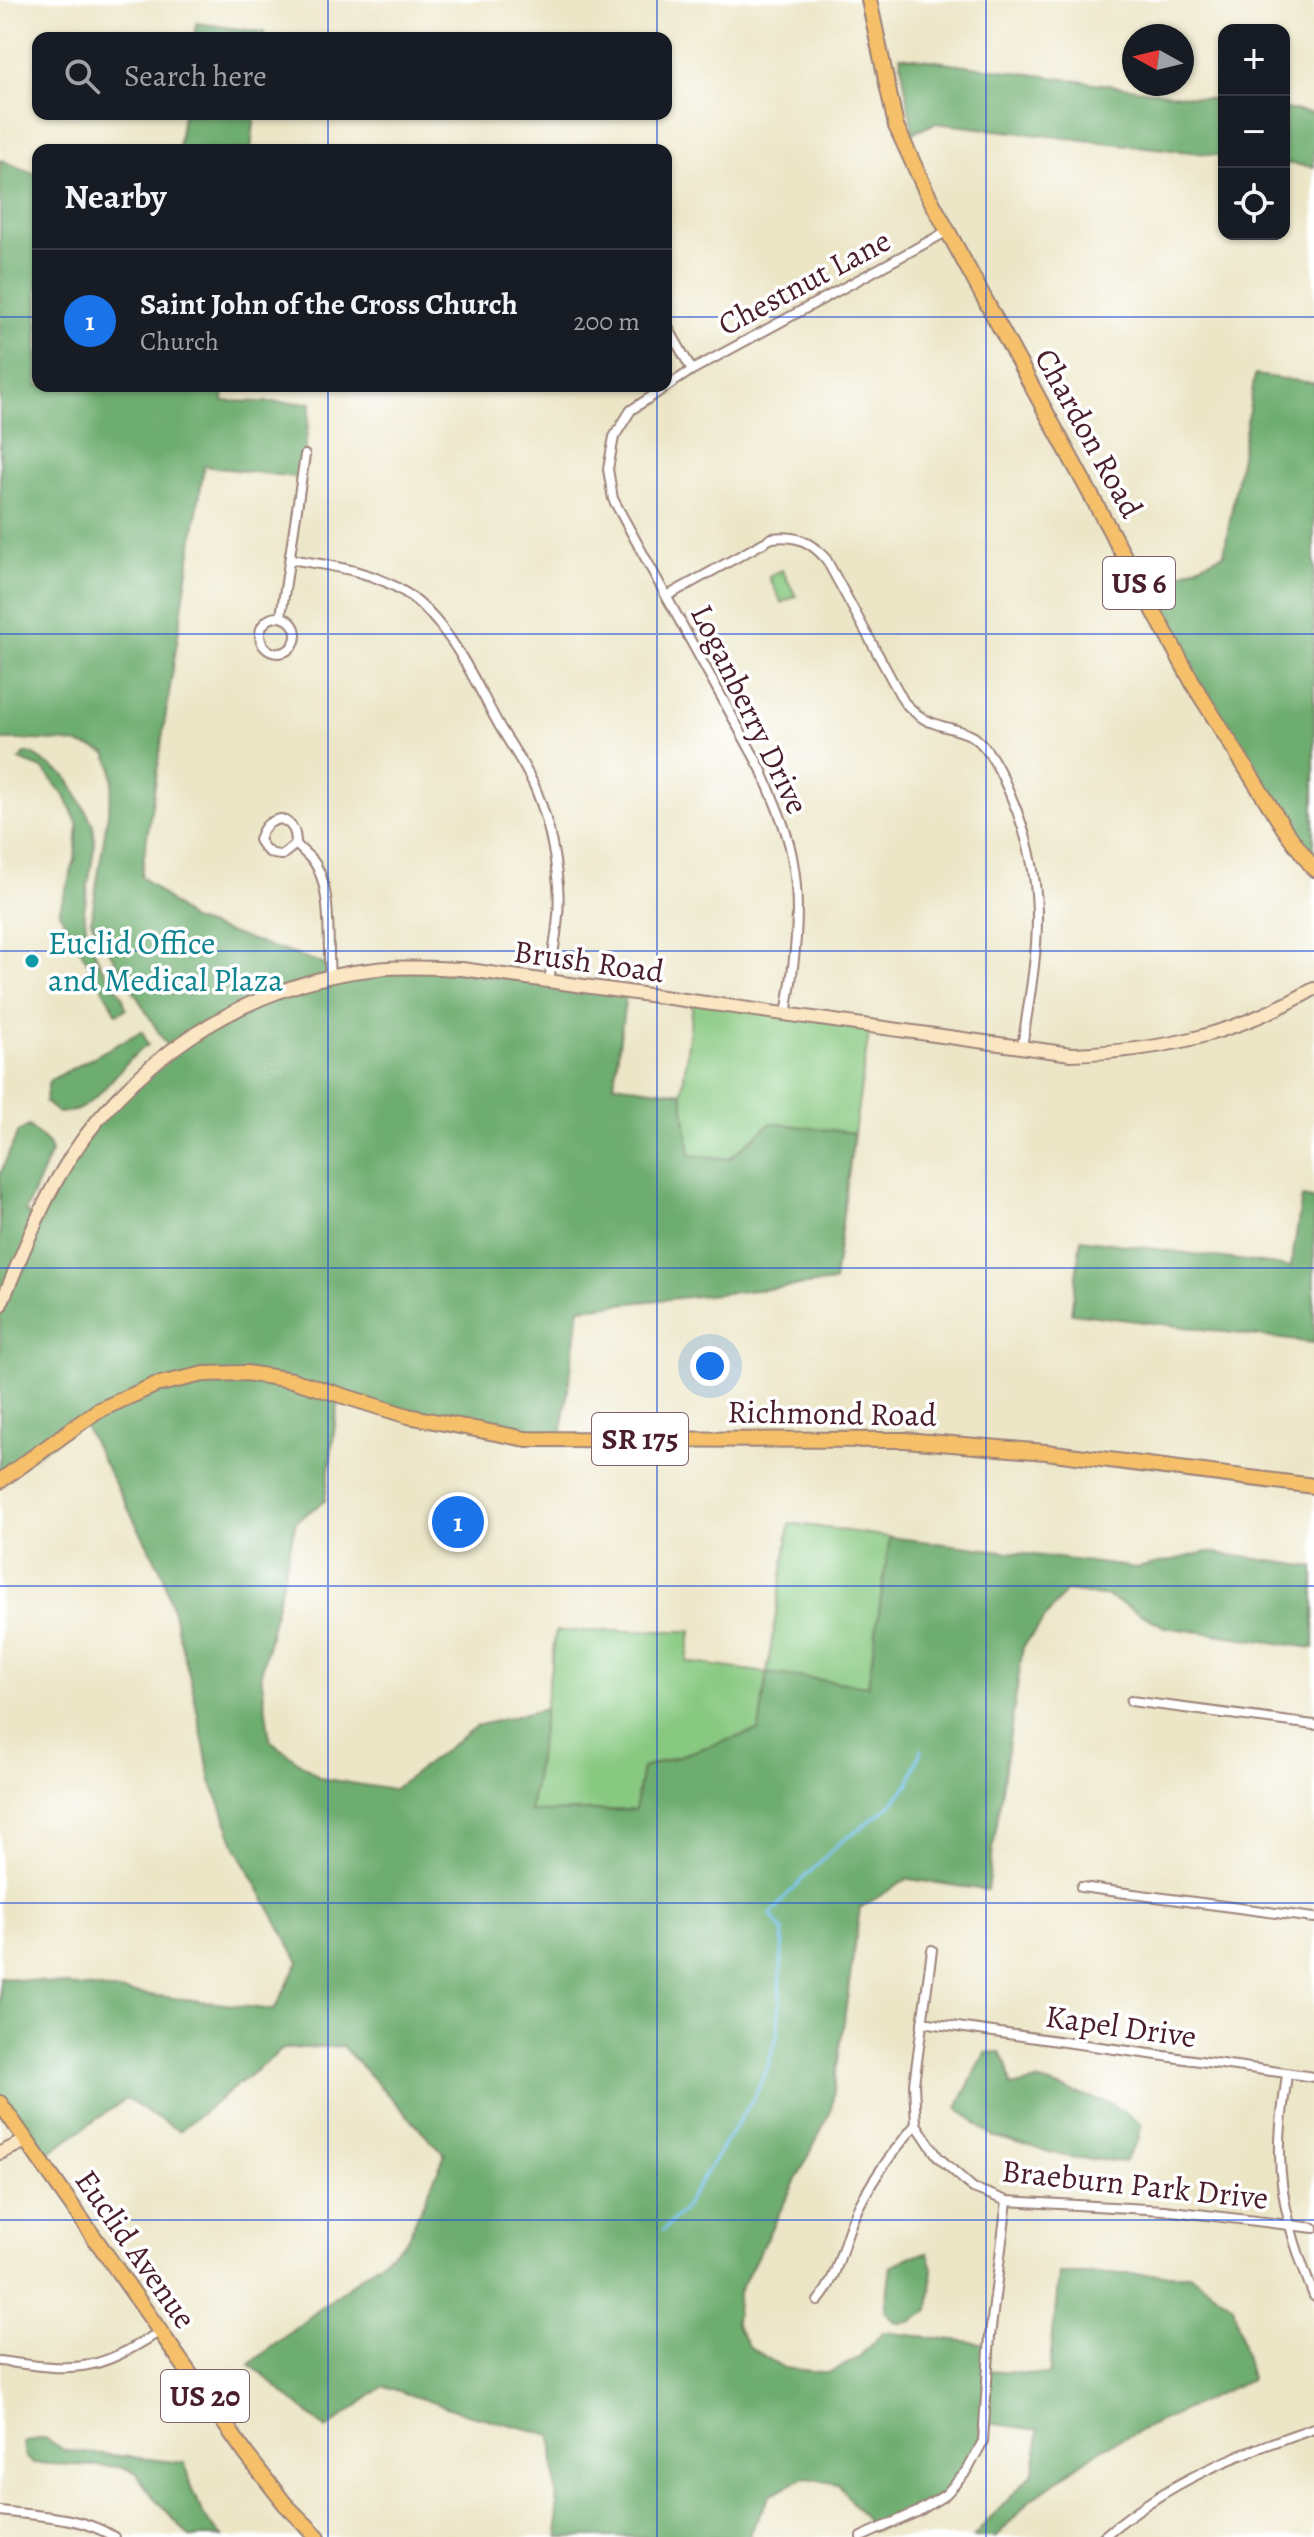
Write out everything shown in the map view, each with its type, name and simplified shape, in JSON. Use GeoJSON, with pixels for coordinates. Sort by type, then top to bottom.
{"type":"FeatureCollection","features":[{"type":"Feature","properties":{"kind":"main road","name":"Chardon Road"},"geometry":{"type":"LineString","coordinates":[[869,0],[896,126],[912,164],[1195,687],[1285,830],[1314,869]]}},
{"type":"Feature","properties":{"kind":"main road","name":"Richmond Road"},"geometry":{"type":"LineString","coordinates":[[0,1481],[97,1411],[155,1385],[204,1374],[246,1373],[292,1380],[408,1416],[526,1439],[905,1440],[1046,1452],[1314,1486]]}},
{"type":"Feature","properties":{"kind":"main road","name":"Euclid Avenue"},"geometry":{"type":"LineString","coordinates":[[0,2103],[159,2332],[285,2504],[318,2537]]}},
{"type":"Feature","properties":{"kind":"street","name":"Chestnut Lane"},"geometry":{"type":"LineString","coordinates":[[672,383],[948,231]]}},
{"type":"Feature","properties":{"kind":"street"},"geometry":{"type":"LineString","coordinates":[[672,335],[692,370]]}},
{"type":"Feature","properties":{"kind":"street","name":"Chestnut Lane"},"geometry":{"type":"LineString","coordinates":[[614,437],[631,410],[658,392]]}},
{"type":"Feature","properties":{"kind":"street","name":"Loganberry Drive"},"geometry":{"type":"LineString","coordinates":[[614,437],[608,469],[613,499],[761,769],[780,813],[790,849],[797,903],[796,953],[786,1015]]}},
{"type":"Feature","properties":{"kind":"street"},"geometry":{"type":"LineString","coordinates":[[281,616],[305,455]]}},
{"type":"Feature","properties":{"kind":"street"},"geometry":{"type":"LineString","coordinates":[[667,596],[772,538],[787,536],[803,540],[826,559],[904,702],[918,716],[931,723],[974,738],[988,753],[1020,818],[1031,855],[1038,898],[1038,943],[1022,1047]]}},
{"type":"Feature","properties":{"kind":"street"},"geometry":{"type":"LineString","coordinates":[[290,559],[354,570],[375,577],[406,593],[432,614],[450,639],[535,789],[549,834],[558,886],[558,919],[549,982]]}},
{"type":"Feature","properties":{"kind":"street"},"geometry":{"type":"LineString","coordinates":[[281,616],[292,624],[295,640],[292,647],[283,652],[270,652],[260,641],[259,629],[268,620],[281,616]]}},
{"type":"Feature","properties":{"kind":"street"},"geometry":{"type":"LineString","coordinates":[[296,844],[282,855],[273,855],[259,840],[262,829],[275,820],[285,821],[294,829],[296,844],[314,862],[325,890],[330,977]]}},
{"type":"Feature","properties":{"kind":"street","name":"Brush Road"},"geometry":{"type":"LineString","coordinates":[[0,1306],[58,1177],[109,1106],[170,1051],[207,1027],[238,1009],[274,994],[330,977],[377,969],[462,969],[1071,1054],[1125,1052],[1190,1040],[1247,1023],[1278,1010],[1314,989]]}},
{"type":"Feature","properties":{"kind":"street"},"geometry":{"type":"LineString","coordinates":[[1131,1701],[1314,1725]]}},
{"type":"Feature","properties":{"kind":"street"},"geometry":{"type":"LineString","coordinates":[[1081,1887],[1314,1918]]}},
{"type":"Feature","properties":{"kind":"street"},"geometry":{"type":"LineString","coordinates":[[818,2301],[829,2288],[853,2218],[885,2162],[916,2124],[914,2084],[932,1950]]}},
{"type":"Feature","properties":{"kind":"street","name":"Kapel Drive"},"geometry":{"type":"LineString","coordinates":[[922,2022],[1314,2077]]}},
{"type":"Feature","properties":{"kind":"street"},"geometry":{"type":"LineString","coordinates":[[1287,2074],[1279,2153],[1282,2189],[1299,2259],[1314,2296]]}},
{"type":"Feature","properties":{"kind":"street","name":"Braeburn Park Drive"},"geometry":{"type":"LineString","coordinates":[[916,2124],[938,2157],[951,2170],[973,2188],[1007,2201],[1164,2210],[1314,2228]]}},
{"type":"Feature","properties":{"kind":"street"},"geometry":{"type":"LineString","coordinates":[[0,2153],[26,2141]]}},
{"type":"Feature","properties":{"kind":"street"},"geometry":{"type":"LineString","coordinates":[[861,2537],[917,2512],[945,2495],[967,2471],[983,2441],[990,2336],[1007,2201]]}},
{"type":"Feature","properties":{"kind":"street"},"geometry":{"type":"LineString","coordinates":[[0,2361],[59,2369],[82,2368],[109,2360],[159,2332]]}},
{"type":"Feature","properties":{"kind":"street"},"geometry":{"type":"LineString","coordinates":[[1103,2537],[1126,2517],[1185,2479],[1244,2451],[1314,2428]]}},
{"type":"Feature","properties":{"kind":"street"},"geometry":{"type":"LineString","coordinates":[[0,2511],[69,2520],[114,2537]]}},
{"type":"Feature","properties":{"kind":"green space"},"geometry":{"type":"Polygon","coordinates":[[[196,23],[264,32],[195,32],[196,23]]]}},
{"type":"Feature","properties":{"kind":"green space"},"geometry":{"type":"Polygon","coordinates":[[[900,56],[1122,87],[1122,96],[1188,96],[1218,100],[1218,155],[935,123],[913,133],[900,56]]]}},
{"type":"Feature","properties":{"kind":"green space"},"geometry":{"type":"Polygon","coordinates":[[[1290,110],[1314,113],[1314,167],[1290,164],[1290,110]]]}},
{"type":"Feature","properties":{"kind":"green space"},"geometry":{"type":"Polygon","coordinates":[[[182,120],[254,120],[252,144],[179,144],[182,120]]]}},
{"type":"Feature","properties":{"kind":"green space"},"geometry":{"type":"Polygon","coordinates":[[[0,160],[32,173],[32,392],[224,392],[223,401],[311,403],[301,478],[204,466],[141,876],[191,920],[329,966],[331,976],[414,967],[626,993],[614,1084],[682,1093],[690,1155],[729,1159],[771,1123],[854,1133],[834,1282],[580,1308],[561,1438],[532,1438],[339,1395],[325,1501],[296,1521],[261,1674],[270,1740],[320,1778],[393,1790],[476,1726],[545,1709],[530,1812],[635,1810],[642,1768],[759,1730],[767,1673],[868,1686],[890,1537],[1137,1568],[1208,1552],[1314,1567],[1314,1648],[1165,1627],[1109,1597],[1066,1591],[1023,1647],[987,1890],[908,1879],[860,1908],[831,2111],[738,2294],[735,2322],[748,2346],[784,2368],[828,2373],[856,2360],[883,2332],[989,2344],[988,2371],[1049,2375],[1059,2274],[1189,2274],[1233,2305],[1251,2379],[1102,2448],[1029,2501],[997,2537],[973,2537],[1034,2472],[1039,2430],[986,2423],[967,2471],[945,2495],[874,2531],[838,2484],[804,2477],[770,2495],[750,2537],[559,2537],[552,2435],[467,2414],[384,2386],[326,2429],[250,2364],[406,2241],[445,2155],[342,2046],[283,2049],[179,2131],[126,2099],[39,2159],[0,2102],[0,1977],[274,2010],[299,1962],[236,1847],[211,1781],[193,1690],[163,1574],[82,1422],[0,1481],[0,1174],[18,1132],[29,1126],[48,1144],[51,1152],[25,1212],[38,1220],[101,1114],[170,1051],[91,921],[113,781],[112,767],[106,753],[67,742],[0,740],[0,160]]]}},
{"type":"Feature","properties":{"kind":"green space"},"geometry":{"type":"Polygon","coordinates":[[[1255,375],[1314,383],[1314,843],[1311,865],[1143,591],[1224,554],[1255,375]]]}},
{"type":"Feature","properties":{"kind":"green space"},"geometry":{"type":"Polygon","coordinates":[[[782,570],[796,596],[782,603],[769,577],[782,570]]]}},
{"type":"Feature","properties":{"kind":"green space"},"geometry":{"type":"Polygon","coordinates":[[[25,754],[32,754],[67,777],[93,824],[95,843],[84,910],[87,934],[101,966],[122,995],[126,1009],[117,1014],[59,912],[75,860],[78,825],[66,798],[43,769],[19,760],[25,754]]]}},
{"type":"Feature","properties":{"kind":"green space"},"geometry":{"type":"Polygon","coordinates":[[[693,1002],[870,1026],[854,1133],[772,1123],[729,1159],[690,1155],[682,1093],[693,1002]]]}},
{"type":"Feature","properties":{"kind":"green space"},"geometry":{"type":"Polygon","coordinates":[[[142,1031],[148,1045],[129,1060],[87,1104],[75,1111],[58,1113],[45,1102],[49,1081],[142,1031]]]}},
{"type":"Feature","properties":{"kind":"green space"},"geometry":{"type":"Polygon","coordinates":[[[1302,1197],[1314,1199],[1314,1343],[1071,1313],[1081,1239],[1291,1267],[1302,1197]]]}},
{"type":"Feature","properties":{"kind":"green space"},"geometry":{"type":"Polygon","coordinates":[[[790,1523],[890,1537],[868,1686],[768,1673],[759,1730],[642,1768],[636,1810],[530,1812],[556,1631],[691,1631],[687,1662],[767,1673],[790,1523]]]}},
{"type":"Feature","properties":{"kind":"green space"},"geometry":{"type":"Polygon","coordinates":[[[1000,2052],[1007,2065],[1011,2087],[1037,2081],[1109,2103],[1141,2123],[1138,2141],[1124,2162],[1068,2157],[992,2136],[957,2107],[985,2053],[1000,2052]]]}},
{"type":"Feature","properties":{"kind":"green space"},"geometry":{"type":"Polygon","coordinates":[[[928,2253],[933,2268],[929,2311],[910,2322],[896,2323],[885,2311],[891,2266],[912,2256],[928,2253]]]}},
{"type":"Feature","properties":{"kind":"green space"},"geometry":{"type":"Polygon","coordinates":[[[44,2438],[64,2450],[185,2463],[198,2504],[209,2523],[223,2537],[190,2537],[147,2490],[137,2473],[119,2467],[32,2463],[25,2457],[23,2442],[44,2438]]]}},
{"type":"Feature","properties":{"kind":"waterway"},"geometry":{"type":"LineString","coordinates":[[663,2231],[682,2211],[756,2094],[768,2067],[778,2032],[783,1931],[771,1915],[838,1844],[891,1805],[909,1783],[921,1750]]}},
{"type":"Feature","properties":{"kind":"place","name":"Euclid Office and Medical Plaza"},"geometry":{"type":"Point","coordinates":[32,961]}},
{"type":"Feature","properties":{"kind":"place","name":"Saint John of the Cross Church"},"geometry":{"type":"Point","coordinates":[458,1522]}}]}
